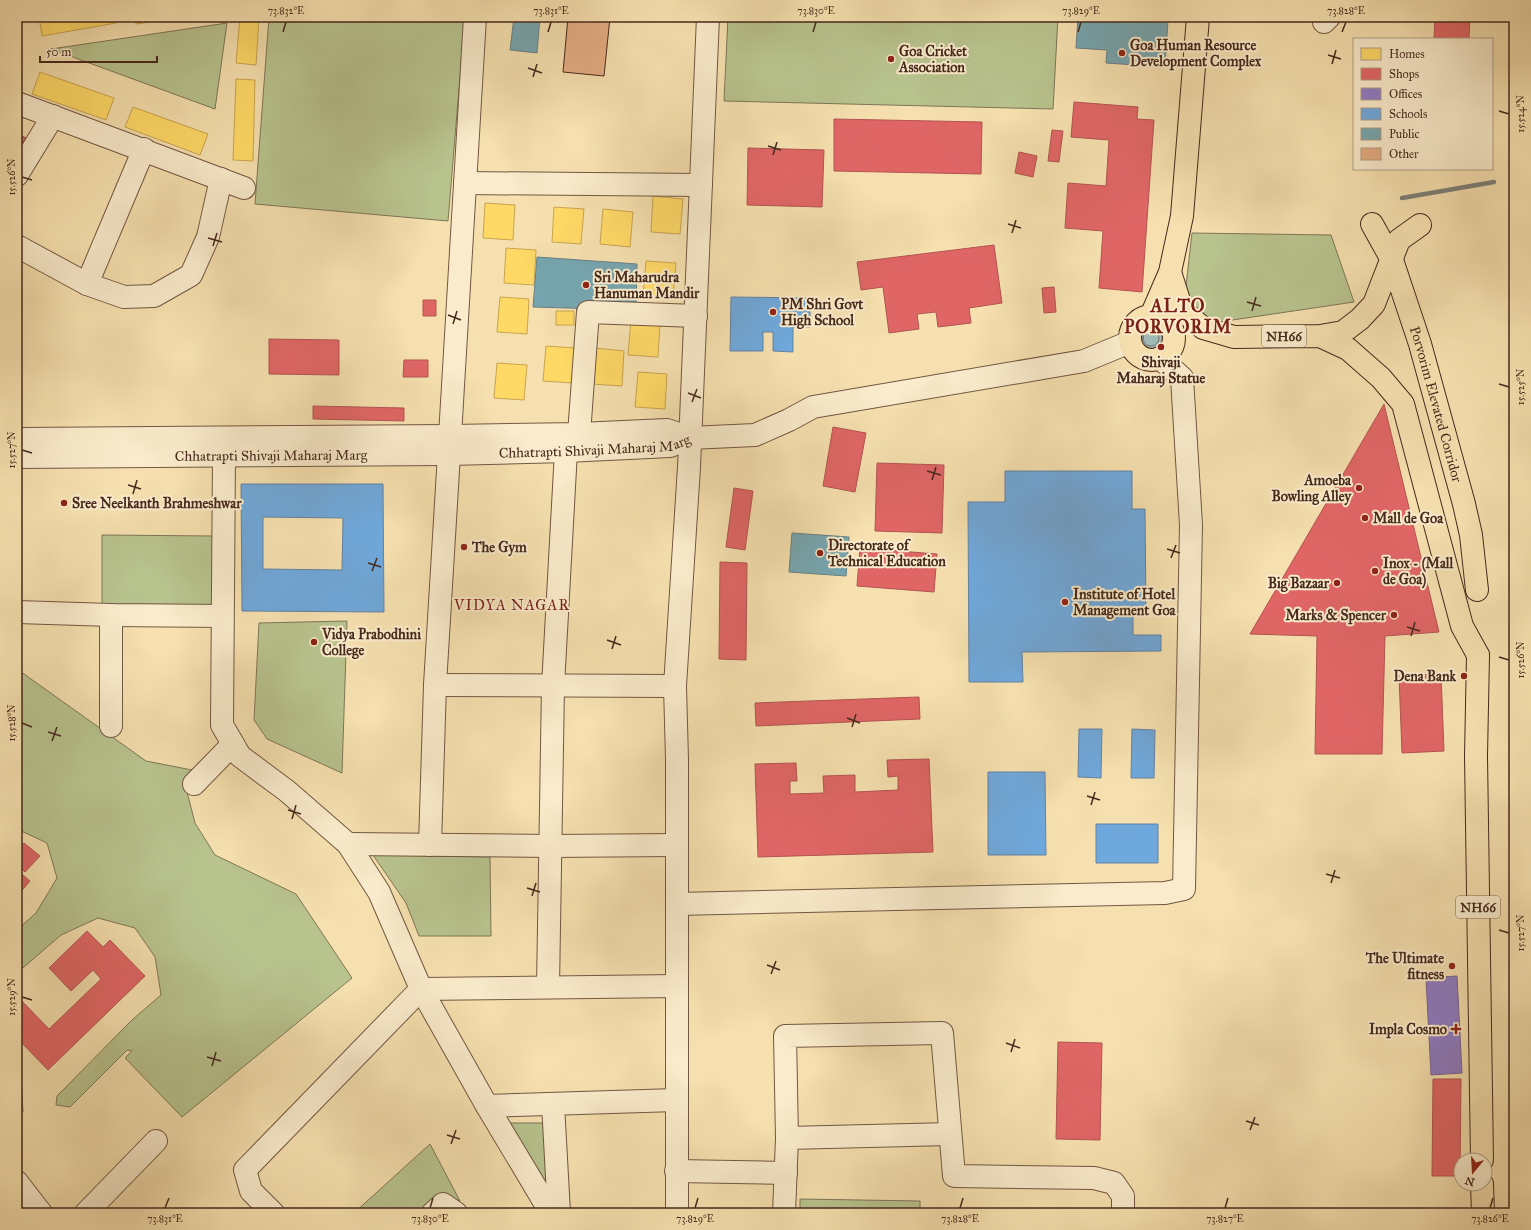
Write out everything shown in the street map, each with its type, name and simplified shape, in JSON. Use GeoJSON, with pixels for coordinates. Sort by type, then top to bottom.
{"type":"FeatureCollection","features":[{"type":"Feature","properties":{"kind":"main road","name":"NH66"},"geometry":{"type":"LineString","coordinates":[[1198,17],[1182,216],[1170,272],[1182,310],[1203,328],[1234,337],[1320,336],[1348,349],[1381,378],[1403,404],[1462,626],[1478,655],[1476,756],[1482,1152]]}},
{"type":"Feature","properties":{"kind":"main road","name":"Porvorim Elevated Corridor"},"geometry":{"type":"LineString","coordinates":[[1372,224],[1392,260],[1420,344],[1464,504],[1471,535],[1477,590]]}},
{"type":"Feature","properties":{"kind":"main road"},"geometry":{"type":"LineString","coordinates":[[1320,336],[1343,332],[1360,319],[1374,304],[1399,240],[1420,225]]}},
{"type":"Feature","properties":{"kind":"main road"},"geometry":{"type":"LineString","coordinates":[[1151,316],[1170,272]]}},
{"type":"Feature","properties":{"kind":"main road"},"geometry":{"type":"LineString","coordinates":[[1151,316],[1158,316],[1170,325],[1174,338],[1170,350],[1160,358],[1148,359],[1142,357],[1133,348],[1130,342],[1130,334],[1137,322],[1151,316]]}},
{"type":"Feature","properties":{"kind":"main road"},"geometry":{"type":"LineString","coordinates":[[1174,338],[1234,337]]}},
{"type":"Feature","properties":{"kind":"main road"},"geometry":{"type":"LineString","coordinates":[[1482,1192],[1483,1213]]}},
{"type":"Feature","properties":{"kind":"street"},"geometry":{"type":"LineString","coordinates":[[430,845],[435,685],[475,17]]}},
{"type":"Feature","properties":{"kind":"street"},"geometry":{"type":"LineString","coordinates":[[677,1213],[677,845],[675,686],[689,467],[708,17]]}},
{"type":"Feature","properties":{"kind":"street"},"geometry":{"type":"LineString","coordinates":[[17,103],[144,149],[244,188]]}},
{"type":"Feature","properties":{"kind":"street"},"geometry":{"type":"LineString","coordinates":[[17,174],[53,116]]}},
{"type":"Feature","properties":{"kind":"street"},"geometry":{"type":"LineString","coordinates":[[87,284],[144,149]]}},
{"type":"Feature","properties":{"kind":"street"},"geometry":{"type":"LineString","coordinates":[[17,246],[87,284],[124,297],[154,296],[191,276],[208,237],[221,179]]}},
{"type":"Feature","properties":{"kind":"street"},"geometry":{"type":"LineString","coordinates":[[465,183],[702,185]]}},
{"type":"Feature","properties":{"kind":"street"},"geometry":{"type":"LineString","coordinates":[[579,434],[588,312],[696,316]]}},
{"type":"Feature","properties":{"kind":"street"},"geometry":{"type":"LineString","coordinates":[[690,438],[755,435],[789,420],[813,406],[1084,361],[1130,342]]}},
{"type":"Feature","properties":{"kind":"street"},"geometry":{"type":"LineString","coordinates":[[676,904],[1164,893],[1184,889],[1191,525],[1182,378],[1160,358]]}},
{"type":"Feature","properties":{"kind":"street","name":"Chhatrapti Shivaji Maharaj Marg"},"geometry":{"type":"LineString","coordinates":[[449,445],[579,434],[667,430],[690,438]]}},
{"type":"Feature","properties":{"kind":"street","name":"Chhatrapti Shivaji Maharaj Marg"},"geometry":{"type":"LineString","coordinates":[[17,458],[225,447],[449,445],[566,451],[670,446],[690,438]]}},
{"type":"Feature","properties":{"kind":"street","name":"Chhatrapti Shivaji Maharaj Marg"},"geometry":{"type":"LineString","coordinates":[[17,439],[225,447]]}},
{"type":"Feature","properties":{"kind":"street"},"geometry":{"type":"LineString","coordinates":[[225,447],[222,725],[240,756],[288,791],[348,844],[379,892],[421,989],[551,1213]]}},
{"type":"Feature","properties":{"kind":"street"},"geometry":{"type":"LineString","coordinates":[[548,987],[553,686],[566,451]]}},
{"type":"Feature","properties":{"kind":"street"},"geometry":{"type":"LineString","coordinates":[[17,612],[222,616]]}},
{"type":"Feature","properties":{"kind":"street"},"geometry":{"type":"LineString","coordinates":[[111,615],[111,726]]}},
{"type":"Feature","properties":{"kind":"street"},"geometry":{"type":"LineString","coordinates":[[435,685],[675,686]]}},
{"type":"Feature","properties":{"kind":"street"},"geometry":{"type":"LineString","coordinates":[[194,784],[233,744]]}},
{"type":"Feature","properties":{"kind":"street"},"geometry":{"type":"LineString","coordinates":[[348,844],[550,846],[677,845]]}},
{"type":"Feature","properties":{"kind":"street"},"geometry":{"type":"LineString","coordinates":[[273,1213],[251,1191],[245,1170],[421,989],[677,986]]}},
{"type":"Feature","properties":{"kind":"street"},"geometry":{"type":"LineString","coordinates":[[784,1213],[787,1138],[785,1036],[942,1033],[954,1176],[1094,1178],[1114,1182],[1123,1196],[1123,1213]]}},
{"type":"Feature","properties":{"kind":"street"},"geometry":{"type":"LineString","coordinates":[[488,1106],[676,1100]]}},
{"type":"Feature","properties":{"kind":"street"},"geometry":{"type":"LineString","coordinates":[[552,1104],[559,1213]]}},
{"type":"Feature","properties":{"kind":"street"},"geometry":{"type":"LineString","coordinates":[[787,1138],[950,1134]]}},
{"type":"Feature","properties":{"kind":"street"},"geometry":{"type":"LineString","coordinates":[[86,1213],[156,1141]]}},
{"type":"Feature","properties":{"kind":"street"},"geometry":{"type":"LineString","coordinates":[[676,1171],[786,1173]]}},
{"type":"Feature","properties":{"kind":"street"},"geometry":{"type":"LineString","coordinates":[[17,1182],[41,1213]]}},
{"type":"Feature","properties":{"kind":"street"},"geometry":{"type":"LineString","coordinates":[[434,1213],[443,1204],[456,1213]]}},
{"type":"Feature","properties":{"kind":"green space"},"geometry":{"type":"Polygon","coordinates":[[[269,17],[465,17],[448,221],[255,204],[269,17]]]}},
{"type":"Feature","properties":{"kind":"green space","name":"Goa Cricket Association"},"geometry":{"type":"Polygon","coordinates":[[[728,17],[1058,17],[1053,109],[724,101],[728,17]]]}},
{"type":"Feature","properties":{"kind":"green space"},"geometry":{"type":"Polygon","coordinates":[[[227,23],[215,109],[51,49],[227,23]]]}},
{"type":"Feature","properties":{"kind":"green space"},"geometry":{"type":"Polygon","coordinates":[[[1192,233],[1331,235],[1354,302],[1219,322],[1196,312],[1185,295],[1192,233]]]}},
{"type":"Feature","properties":{"kind":"green space"},"geometry":{"type":"Polygon","coordinates":[[[102,535],[215,536],[215,605],[102,605],[102,535]]]}},
{"type":"Feature","properties":{"kind":"green space"},"geometry":{"type":"Polygon","coordinates":[[[347,621],[342,773],[267,739],[254,720],[259,623],[347,621]]]}},
{"type":"Feature","properties":{"kind":"green space"},"geometry":{"type":"Polygon","coordinates":[[[17,669],[146,761],[192,770],[186,788],[195,823],[215,855],[296,894],[352,978],[182,1117],[125,1058],[132,1051],[127,1050],[70,1107],[56,1105],[57,1096],[132,1020],[161,995],[155,957],[135,928],[98,918],[61,935],[17,973],[17,930],[36,913],[57,878],[47,843],[17,829],[17,669]]]}},
{"type":"Feature","properties":{"kind":"green space"},"geometry":{"type":"Polygon","coordinates":[[[373,855],[490,857],[491,936],[419,936],[406,903],[373,855]]]}},
{"type":"Feature","properties":{"kind":"green space"},"geometry":{"type":"Polygon","coordinates":[[[17,1071],[21,1074],[23,1112],[17,1116],[17,1071]]]}},
{"type":"Feature","properties":{"kind":"green space"},"geometry":{"type":"Polygon","coordinates":[[[510,1123],[547,1123],[550,1198],[510,1123]]]}},
{"type":"Feature","properties":{"kind":"green space"},"geometry":{"type":"Polygon","coordinates":[[[430,1144],[460,1201],[440,1193],[423,1213],[354,1213],[430,1144]]]}},
{"type":"Feature","properties":{"kind":"green space"},"geometry":{"type":"Polygon","coordinates":[[[800,1199],[920,1201],[920,1213],[800,1213],[800,1199]]]}},
{"type":"Feature","properties":{"kind":"water"},"geometry":{"type":"Polygon","coordinates":[[[1151,326],[1156,327],[1162,333],[1162,343],[1156,349],[1151,350],[1146,349],[1140,343],[1139,338],[1140,333],[1146,327],[1151,326]]]}},
{"type":"Feature","properties":{"kind":"building: Homes"},"geometry":{"type":"Polygon","coordinates":[[[39,17],[115,17],[116,23],[42,36],[39,17]]]}},
{"type":"Feature","properties":{"kind":"building: Homes"},"geometry":{"type":"Polygon","coordinates":[[[135,17],[183,17],[136,24],[135,17]]]}},
{"type":"Feature","properties":{"kind":"building: Homes"},"geometry":{"type":"Polygon","coordinates":[[[240,17],[259,17],[256,65],[236,63],[240,17]]]}},
{"type":"Feature","properties":{"kind":"building: Homes"},"geometry":{"type":"Polygon","coordinates":[[[40,72],[114,98],[106,120],[32,94],[40,72]]]}},
{"type":"Feature","properties":{"kind":"building: Homes"},"geometry":{"type":"Polygon","coordinates":[[[236,79],[255,80],[253,161],[233,160],[236,79]]]}},
{"type":"Feature","properties":{"kind":"building: Homes"},"geometry":{"type":"Polygon","coordinates":[[[133,107],[208,134],[200,155],[125,127],[133,107]]]}},
{"type":"Feature","properties":{"kind":"building: Homes"},"geometry":{"type":"Polygon","coordinates":[[[653,196],[683,199],[680,234],[651,232],[653,196]]]}},
{"type":"Feature","properties":{"kind":"building: Homes"},"geometry":{"type":"Polygon","coordinates":[[[485,203],[515,205],[513,240],[483,238],[485,203]]]}},
{"type":"Feature","properties":{"kind":"building: Homes"},"geometry":{"type":"Polygon","coordinates":[[[554,207],[584,209],[581,244],[552,242],[554,207]]]}},
{"type":"Feature","properties":{"kind":"building: Homes"},"geometry":{"type":"Polygon","coordinates":[[[603,209],[633,212],[630,247],[600,244],[603,209]]]}},
{"type":"Feature","properties":{"kind":"building: Homes"},"geometry":{"type":"Polygon","coordinates":[[[506,248],[536,250],[534,285],[504,283],[506,248]]]}},
{"type":"Feature","properties":{"kind":"building: Homes"},"geometry":{"type":"Polygon","coordinates":[[[646,261],[676,263],[673,298],[643,296],[646,261]]]}},
{"type":"Feature","properties":{"kind":"building: Homes"},"geometry":{"type":"Polygon","coordinates":[[[500,297],[529,299],[527,334],[497,332],[500,297]]]}},
{"type":"Feature","properties":{"kind":"building: Homes"},"geometry":{"type":"Polygon","coordinates":[[[556,311],[574,311],[574,325],[556,325],[556,311]]]}},
{"type":"Feature","properties":{"kind":"building: Homes"},"geometry":{"type":"Polygon","coordinates":[[[631,320],[660,322],[658,357],[628,355],[631,320]]]}},
{"type":"Feature","properties":{"kind":"building: Homes"},"geometry":{"type":"Polygon","coordinates":[[[546,346],[575,348],[573,383],[543,381],[546,346]]]}},
{"type":"Feature","properties":{"kind":"building: Homes"},"geometry":{"type":"Polygon","coordinates":[[[594,348],[624,351],[622,386],[592,384],[594,348]]]}},
{"type":"Feature","properties":{"kind":"building: Homes"},"geometry":{"type":"Polygon","coordinates":[[[497,363],[527,365],[524,400],[494,398],[497,363]]]}},
{"type":"Feature","properties":{"kind":"building: Homes"},"geometry":{"type":"Polygon","coordinates":[[[638,372],[667,374],[665,409],[635,407],[638,372]]]}},
{"type":"Feature","properties":{"kind":"building: Shops"},"geometry":{"type":"Polygon","coordinates":[[[1435,17],[1470,17],[1469,38],[1434,38],[1435,17]]]}},
{"type":"Feature","properties":{"kind":"building: Shops"},"geometry":{"type":"Polygon","coordinates":[[[1074,102],[1138,107],[1137,119],[1154,120],[1142,292],[1099,288],[1103,231],[1065,228],[1068,183],[1106,186],[1109,140],[1071,137],[1074,102]]]}},
{"type":"Feature","properties":{"kind":"building: Shops"},"geometry":{"type":"Polygon","coordinates":[[[834,119],[982,122],[981,174],[834,171],[834,119]]]}},
{"type":"Feature","properties":{"kind":"building: Shops"},"geometry":{"type":"Polygon","coordinates":[[[1052,130],[1063,131],[1059,162],[1048,161],[1052,130]]]}},
{"type":"Feature","properties":{"kind":"building: Shops"},"geometry":{"type":"Polygon","coordinates":[[[17,133],[26,138],[17,153],[17,133]]]}},
{"type":"Feature","properties":{"kind":"building: Shops"},"geometry":{"type":"Polygon","coordinates":[[[748,148],[824,150],[822,207],[747,205],[748,148]]]}},
{"type":"Feature","properties":{"kind":"building: Shops"},"geometry":{"type":"Polygon","coordinates":[[[1019,152],[1037,156],[1033,177],[1015,173],[1019,152]]]}},
{"type":"Feature","properties":{"kind":"building: Shops"},"geometry":{"type":"Polygon","coordinates":[[[994,245],[1002,303],[969,308],[971,323],[938,327],[936,312],[917,314],[919,329],[889,333],[883,287],[861,290],[857,262],[994,245]]]}},
{"type":"Feature","properties":{"kind":"building: Shops"},"geometry":{"type":"Polygon","coordinates":[[[1054,287],[1056,312],[1044,313],[1042,288],[1054,287]]]}},
{"type":"Feature","properties":{"kind":"building: Shops"},"geometry":{"type":"Polygon","coordinates":[[[423,300],[436,300],[436,316],[423,316],[423,300]]]}},
{"type":"Feature","properties":{"kind":"building: Shops"},"geometry":{"type":"Polygon","coordinates":[[[269,339],[339,340],[339,375],[269,374],[269,339]]]}},
{"type":"Feature","properties":{"kind":"building: Shops"},"geometry":{"type":"Polygon","coordinates":[[[404,360],[428,360],[428,377],[403,377],[404,360]]]}},
{"type":"Feature","properties":{"kind":"building: Shops","name":"Mall de Goa"},"geometry":{"type":"Polygon","coordinates":[[[1384,404],[1439,632],[1385,636],[1382,754],[1315,754],[1317,636],[1250,634],[1384,404]]]}},
{"type":"Feature","properties":{"kind":"building: Shops"},"geometry":{"type":"Polygon","coordinates":[[[313,406],[404,408],[404,421],[313,419],[313,406]]]}},
{"type":"Feature","properties":{"kind":"building: Shops"},"geometry":{"type":"Polygon","coordinates":[[[833,427],[866,433],[855,492],[823,486],[833,427]]]}},
{"type":"Feature","properties":{"kind":"building: Shops"},"geometry":{"type":"Polygon","coordinates":[[[877,463],[944,465],[942,533],[875,531],[877,463]]]}},
{"type":"Feature","properties":{"kind":"building: Shops"},"geometry":{"type":"Polygon","coordinates":[[[734,488],[753,491],[745,550],[726,547],[734,488]]]}},
{"type":"Feature","properties":{"kind":"building: Shops"},"geometry":{"type":"Polygon","coordinates":[[[860,548],[937,554],[934,592],[857,586],[860,548]]]}},
{"type":"Feature","properties":{"kind":"building: Shops"},"geometry":{"type":"Polygon","coordinates":[[[720,562],[747,563],[746,660],[719,659],[720,562]]]}},
{"type":"Feature","properties":{"kind":"building: Shops"},"geometry":{"type":"Polygon","coordinates":[[[1441,674],[1444,751],[1402,753],[1399,676],[1441,674]]]}},
{"type":"Feature","properties":{"kind":"building: Shops"},"geometry":{"type":"Polygon","coordinates":[[[919,697],[920,719],[756,726],[755,703],[919,697]]]}},
{"type":"Feature","properties":{"kind":"building: Shops"},"geometry":{"type":"Polygon","coordinates":[[[929,759],[933,852],[758,857],[755,764],[796,763],[797,781],[790,781],[790,794],[824,793],[823,776],[855,775],[855,792],[898,790],[898,776],[888,777],[887,760],[929,759]]]}},
{"type":"Feature","properties":{"kind":"building: Shops"},"geometry":{"type":"Polygon","coordinates":[[[24,843],[40,856],[25,872],[17,865],[17,851],[24,843]]]}},
{"type":"Feature","properties":{"kind":"building: Shops"},"geometry":{"type":"Polygon","coordinates":[[[17,870],[30,881],[17,896],[17,870]]]}},
{"type":"Feature","properties":{"kind":"building: Shops"},"geometry":{"type":"Polygon","coordinates":[[[87,931],[103,947],[110,940],[145,976],[48,1070],[17,1038],[17,996],[49,1029],[101,979],[93,970],[71,991],[49,968],[87,931]]]}},
{"type":"Feature","properties":{"kind":"building: Shops"},"geometry":{"type":"Polygon","coordinates":[[[1058,1042],[1102,1043],[1100,1140],[1056,1139],[1058,1042]]]}},
{"type":"Feature","properties":{"kind":"building: Shops"},"geometry":{"type":"Polygon","coordinates":[[[1433,1079],[1461,1079],[1460,1152],[1453,1152],[1453,1176],[1432,1176],[1433,1079]]]}},
{"type":"Feature","properties":{"kind":"building: Offices"},"geometry":{"type":"Polygon","coordinates":[[[1457,976],[1462,1073],[1431,1075],[1426,978],[1457,976]]]}},
{"type":"Feature","properties":{"kind":"building: Schools"},"geometry":{"type":"Polygon","coordinates":[[[731,297],[810,298],[810,327],[793,327],[793,352],[773,351],[773,332],[763,332],[763,351],[730,351],[731,297]]]}},
{"type":"Feature","properties":{"kind":"building: Schools"},"geometry":{"type":"Polygon","coordinates":[[[1005,471],[1132,471],[1132,509],[1145,509],[1146,612],[1133,612],[1133,635],[1161,635],[1161,651],[1022,652],[1023,682],[969,682],[968,502],[1005,502],[1005,471]]]}},
{"type":"Feature","properties":{"kind":"building: Schools"},"geometry":{"type":"Polygon","coordinates":[[[241,484],[383,484],[384,612],[242,611],[241,484]],[[263,517],[263,569],[342,570],[343,518],[263,517]]]}},
{"type":"Feature","properties":{"kind":"building: Schools"},"geometry":{"type":"Polygon","coordinates":[[[1079,729],[1102,729],[1101,778],[1078,777],[1079,729]]]}},
{"type":"Feature","properties":{"kind":"building: Schools"},"geometry":{"type":"Polygon","coordinates":[[[1132,729],[1155,730],[1154,778],[1131,778],[1132,729]]]}},
{"type":"Feature","properties":{"kind":"building: Schools"},"geometry":{"type":"Polygon","coordinates":[[[988,772],[1045,772],[1046,855],[988,855],[988,772]]]}},
{"type":"Feature","properties":{"kind":"building: Schools"},"geometry":{"type":"Polygon","coordinates":[[[1096,824],[1158,824],[1158,863],[1096,863],[1096,824]]]}},
{"type":"Feature","properties":{"kind":"building: Public"},"geometry":{"type":"Polygon","coordinates":[[[514,17],[540,17],[537,53],[510,50],[514,17]]]}},
{"type":"Feature","properties":{"kind":"building: Public"},"geometry":{"type":"Polygon","coordinates":[[[1078,17],[1130,17],[1168,20],[1165,67],[1106,63],[1107,50],[1076,48],[1078,17]]]}},
{"type":"Feature","properties":{"kind":"building: Public","name":"Sri Maharudra Hanuman Mandir"},"geometry":{"type":"Polygon","coordinates":[[[537,257],[637,264],[636,310],[533,307],[537,257]]]}},
{"type":"Feature","properties":{"kind":"building: Public"},"geometry":{"type":"Polygon","coordinates":[[[792,533],[849,537],[846,576],[789,572],[792,533]]]}},
{"type":"Feature","properties":{"kind":"building: Other"},"geometry":{"type":"Polygon","coordinates":[[[568,17],[610,17],[604,76],[563,72],[568,17]]]}},
{"type":"Feature","properties":{"kind":"waterway"},"geometry":{"type":"LineString","coordinates":[[1402,198],[1494,182]]}},
{"type":"Feature","properties":{"kind":"place","name":"Goa Human Resource Development Complex"},"geometry":{"type":"Point","coordinates":[1122,53]}},
{"type":"Feature","properties":{"kind":"place","name":"Goa Cricket Association"},"geometry":{"type":"Point","coordinates":[891,59]}},
{"type":"Feature","properties":{"kind":"place","name":"Sri Maharudra Hanuman Mandir"},"geometry":{"type":"Point","coordinates":[586,285]}},
{"type":"Feature","properties":{"kind":"place","name":"PM Shri Govt High School"},"geometry":{"type":"Point","coordinates":[773,312]}},
{"type":"Feature","properties":{"kind":"place","name":"Shivaji Maharaj Statue"},"geometry":{"type":"Point","coordinates":[1161,347]}},
{"type":"Feature","properties":{"kind":"place","name":"Amoeba Bowling Alley"},"geometry":{"type":"Point","coordinates":[1359,488]}},
{"type":"Feature","properties":{"kind":"place","name":"Sree Neelkanth Brahmeshwar"},"geometry":{"type":"Point","coordinates":[64,503]}},
{"type":"Feature","properties":{"kind":"place","name":"Mall de Goa"},"geometry":{"type":"Point","coordinates":[1365,518]}},
{"type":"Feature","properties":{"kind":"place","name":"The Gym"},"geometry":{"type":"Point","coordinates":[464,547]}},
{"type":"Feature","properties":{"kind":"place","name":"Directorate of Technical Education"},"geometry":{"type":"Point","coordinates":[820,553]}},
{"type":"Feature","properties":{"kind":"place","name":"Inox - (Mall de Goa)"},"geometry":{"type":"Point","coordinates":[1375,571]}},
{"type":"Feature","properties":{"kind":"place","name":"Big Bazaar"},"geometry":{"type":"Point","coordinates":[1337,583]}},
{"type":"Feature","properties":{"kind":"place","name":"Institute of Hotel Management Goa"},"geometry":{"type":"Point","coordinates":[1065,602]}},
{"type":"Feature","properties":{"kind":"place","name":"Marks & Spencer"},"geometry":{"type":"Point","coordinates":[1394,615]}},
{"type":"Feature","properties":{"kind":"place","name":"Vidya Prabodhini College"},"geometry":{"type":"Point","coordinates":[314,642]}},
{"type":"Feature","properties":{"kind":"place","name":"Dena Bank"},"geometry":{"type":"Point","coordinates":[1464,676]}},
{"type":"Feature","properties":{"kind":"place","name":"The Ultimate fitness"},"geometry":{"type":"Point","coordinates":[1452,966]}},
{"type":"Feature","properties":{"kind":"place","name":"Impla Cosmo"},"geometry":{"type":"Point","coordinates":[1456,1029]}},
{"type":"Feature","properties":{"kind":"district","name":"ALTO PORVORIM"},"geometry":{"type":"Point","coordinates":[1178,316]}},
{"type":"Feature","properties":{"kind":"district","name":"VIDYA NAGAR"},"geometry":{"type":"Point","coordinates":[512,605]}}]}
